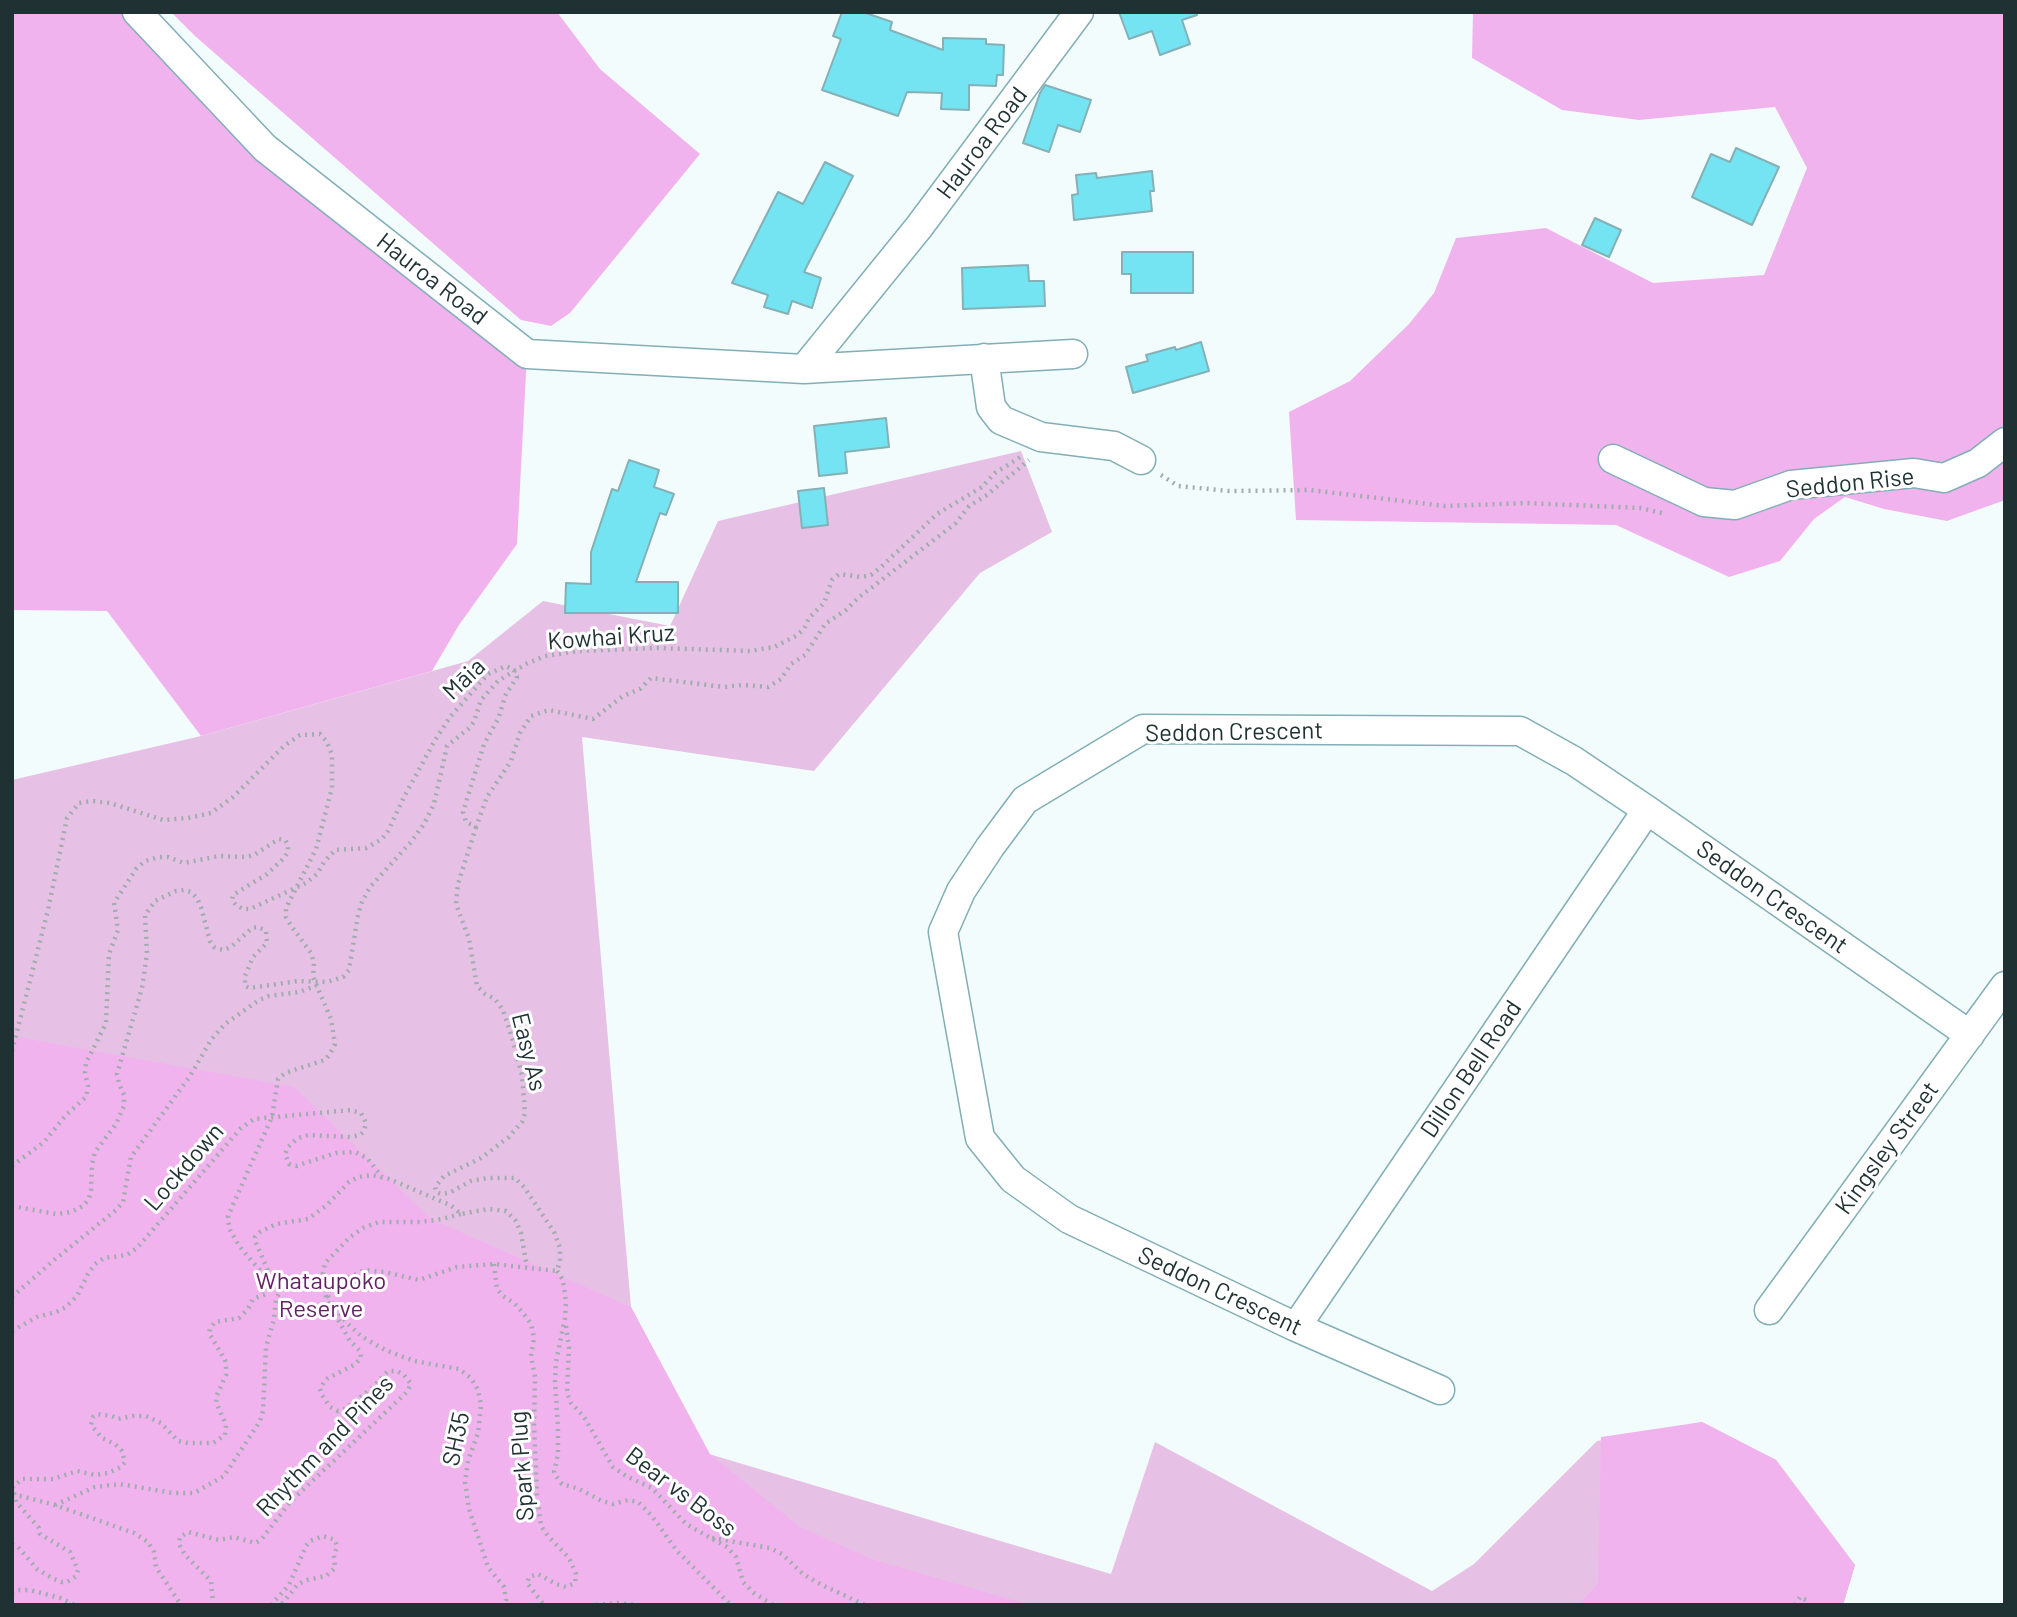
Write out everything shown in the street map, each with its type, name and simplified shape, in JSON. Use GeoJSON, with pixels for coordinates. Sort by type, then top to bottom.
{"type":"FeatureCollection","features":[{"type":"Feature","properties":{"kind":"street","name":"Hauroa Road"},"geometry":{"type":"LineString","coordinates":[[137,12],[265,148],[527,355],[804,369],[1073,354]]}},
{"type":"Feature","properties":{"kind":"street","name":"Hauroa Road"},"geometry":{"type":"LineString","coordinates":[[804,369],[919,227],[1079,12]]}},
{"type":"Feature","properties":{"kind":"street"},"geometry":{"type":"LineString","coordinates":[[984,358],[991,407],[1002,420],[1028,433],[1114,446],[1141,460]]}},
{"type":"Feature","properties":{"kind":"street","name":"Seddon Rise"},"geometry":{"type":"LineString","coordinates":[[1614,459],[1704,502],[1734,505],[1791,485],[1914,473],[1944,478],[1978,463],[2005,442]]}},
{"type":"Feature","properties":{"kind":"street","name":"Seddon Crescent"},"geometry":{"type":"LineString","coordinates":[[1440,1390],[1296,1327],[1069,1219],[1013,1179],[980,1138],[943,932],[961,891],[1025,800],[1143,729],[1520,731],[1574,761],[1647,810],[1970,1035]]}},
{"type":"Feature","properties":{"kind":"street","name":"Dillon Bell Road"},"geometry":{"type":"LineString","coordinates":[[1296,1327],[1647,810]]}},
{"type":"Feature","properties":{"kind":"street","name":"Kingsley Street"},"geometry":{"type":"LineString","coordinates":[[1769,1310],[2005,986]]}},
{"type":"Feature","properties":{"kind":"path"},"geometry":{"type":"LineString","coordinates":[[476,827],[487,797],[511,761],[520,733],[531,716],[549,710],[593,719],[623,696],[640,689],[651,678],[724,687],[768,687],[781,679],[791,664],[805,655],[825,624],[956,523],[969,506],[1026,464],[1051,438]]}},
{"type":"Feature","properties":{"kind":"path","name":"Kowhai Kruz"},"geometry":{"type":"LineString","coordinates":[[12,1206],[56,1214],[71,1212],[83,1206],[89,1199],[95,1152],[116,1124],[124,1106],[124,1095],[117,1073],[142,988],[148,954],[145,915],[155,901],[176,891],[191,892],[201,907],[210,941],[219,949],[231,947],[252,928],[258,927],[266,931],[267,943],[253,957],[245,976],[245,986],[249,988],[298,981],[315,984],[343,977],[349,970],[362,902],[370,887],[424,824],[434,804],[447,746],[474,722],[481,700],[498,681],[514,670],[545,656],[579,651],[657,648],[750,651],[774,647],[804,629],[809,618],[824,603],[832,580],[839,574],[871,575],[937,514],[982,487],[1004,466],[1051,438]]}},
{"type":"Feature","properties":{"kind":"path"},"geometry":{"type":"LineString","coordinates":[[1141,460],[1178,486],[1229,491],[1310,490],[1445,506],[1527,503],[1640,508],[1663,513]]}},
{"type":"Feature","properties":{"kind":"path","name":"Māia"},"geometry":{"type":"LineString","coordinates":[[12,1166],[44,1142],[66,1115],[86,1097],[86,1063],[106,1023],[109,954],[119,922],[114,903],[136,869],[145,861],[169,857],[184,863],[219,856],[246,857],[279,839],[285,840],[288,845],[288,852],[283,859],[267,874],[233,895],[232,900],[243,909],[250,909],[306,883],[317,874],[335,850],[366,848],[382,839],[450,717],[488,674],[506,666],[514,670],[517,677],[506,694],[498,719],[484,744],[463,812],[466,822],[476,827]]}},
{"type":"Feature","properties":{"kind":"path"},"geometry":{"type":"LineString","coordinates":[[12,1051],[48,910],[67,818],[79,803],[110,803],[163,820],[211,813],[233,797],[284,746],[300,735],[320,734],[327,742],[332,755],[331,788],[316,849],[286,908],[286,917],[311,953],[315,984],[331,1019],[335,1044],[325,1060],[285,1073],[278,1079],[272,1117],[228,1216],[229,1228],[239,1247],[270,1282],[334,1286],[364,1270],[419,1280],[457,1267],[494,1264],[558,1271],[563,1280],[565,1318],[556,1362],[556,1476],[562,1484],[602,1501],[613,1504],[628,1500],[638,1502],[652,1516],[677,1551],[731,1605]]}},
{"type":"Feature","properties":{"kind":"path","name":"Easy As"},"geometry":{"type":"LineString","coordinates":[[476,827],[458,884],[456,904],[469,939],[477,986],[495,999],[503,1010],[522,1074],[525,1113],[522,1122],[509,1137],[481,1157],[444,1176],[435,1187],[440,1194],[449,1193],[471,1181],[515,1178],[554,1232],[560,1248],[558,1271]]}},
{"type":"Feature","properties":{"kind":"path"},"geometry":{"type":"LineString","coordinates":[[12,1297],[123,1202],[131,1157],[190,1076],[211,1040],[225,1024],[258,1000],[299,992],[315,984]]}},
{"type":"Feature","properties":{"kind":"path","name":"Lockdown"},"geometry":{"type":"LineString","coordinates":[[12,1331],[37,1317],[66,1307],[77,1296],[88,1273],[104,1258],[127,1255],[138,1248],[241,1128],[254,1119],[350,1110],[361,1113],[366,1123],[364,1132],[360,1135],[308,1135],[298,1138],[285,1154],[289,1164],[296,1166],[335,1153],[355,1152],[367,1158],[382,1177]]}},
{"type":"Feature","properties":{"kind":"path"},"geometry":{"type":"LineString","coordinates":[[12,1544],[18,1547],[37,1569],[52,1578],[67,1582],[76,1576],[78,1570],[70,1552],[40,1534],[16,1502],[13,1487],[22,1479],[53,1479],[77,1471],[95,1475],[108,1474],[121,1467],[125,1462],[122,1451],[102,1438],[91,1425],[97,1414],[118,1419],[146,1416],[161,1423],[177,1441],[188,1443],[213,1443],[225,1435],[226,1429],[216,1395],[224,1381],[225,1360],[209,1333],[215,1322],[232,1320],[243,1315],[253,1300],[266,1294],[270,1275],[255,1241],[260,1232],[276,1224],[308,1219],[327,1205],[349,1182],[358,1177],[372,1175],[450,1205],[461,1214]]}},
{"type":"Feature","properties":{"kind":"path"},"geometry":{"type":"LineString","coordinates":[[323,1287],[325,1263],[350,1237],[363,1228],[379,1222],[431,1220],[488,1209],[506,1211],[516,1221],[522,1233],[527,1267]]}},
{"type":"Feature","properties":{"kind":"path","name":"Spark Plug"},"geometry":{"type":"LineString","coordinates":[[494,1264],[497,1289],[524,1314],[531,1324],[534,1338],[531,1356],[535,1377],[538,1515],[541,1526],[569,1558],[576,1574],[575,1583],[566,1587],[538,1574],[529,1577],[527,1583],[544,1605]]}},
{"type":"Feature","properties":{"kind":"path"},"geometry":{"type":"LineString","coordinates":[[55,1505],[95,1487],[120,1484],[173,1493],[194,1493],[224,1476],[260,1421],[263,1411],[266,1347],[274,1320],[276,1299],[286,1282]]}},
{"type":"Feature","properties":{"kind":"path","name":"Rhythm and Pines"},"geometry":{"type":"LineString","coordinates":[[214,1605],[211,1581],[185,1555],[179,1544],[180,1537],[188,1532],[219,1540],[234,1537],[255,1542],[261,1540],[291,1501],[407,1392],[411,1384],[397,1370],[388,1371],[372,1388],[345,1409],[338,1411],[330,1407],[320,1389],[324,1382],[361,1358],[360,1351],[351,1342],[327,1300],[323,1287]]}},
{"type":"Feature","properties":{"kind":"path","name":"SH35"},"geometry":{"type":"LineString","coordinates":[[323,1287],[335,1308],[361,1336],[414,1361],[459,1369],[471,1378],[478,1390],[481,1405],[478,1433],[468,1461],[465,1482],[470,1509],[488,1567],[504,1587],[504,1605]]}},
{"type":"Feature","properties":{"kind":"path","name":"Bear vs Boss"},"geometry":{"type":"LineString","coordinates":[[565,1318],[569,1348],[567,1393],[613,1467],[652,1488],[687,1524],[727,1548],[736,1558],[743,1582],[773,1605]]}},
{"type":"Feature","properties":{"kind":"path"},"geometry":{"type":"LineString","coordinates":[[13,1494],[55,1505],[134,1533],[148,1542],[154,1552],[156,1567],[181,1605]]}},
{"type":"Feature","properties":{"kind":"path"},"geometry":{"type":"LineString","coordinates":[[271,1605],[289,1585],[310,1541],[323,1535],[335,1540],[335,1568],[326,1576],[298,1584],[281,1605]]}},
{"type":"Feature","properties":{"kind":"path"},"geometry":{"type":"LineString","coordinates":[[707,1537],[770,1548],[822,1586],[865,1605]]}},
{"type":"Feature","properties":{"kind":"path"},"geometry":{"type":"LineString","coordinates":[[12,1593],[30,1590],[75,1605]]}},
{"type":"Feature","properties":{"kind":"path"},"geometry":{"type":"LineString","coordinates":[[1795,1605],[1800,1597],[1809,1605]]}},
{"type":"Feature","properties":{"kind":"path"},"geometry":{"type":"LineString","coordinates":[[596,1605],[639,1605]]}},
{"type":"Feature","properties":{"kind":"green space"},"geometry":{"type":"Polygon","coordinates":[[[12,12],[137,12],[265,148],[527,354],[517,544],[459,625],[432,671],[201,736],[107,611],[12,610],[12,12]]]}},
{"type":"Feature","properties":{"kind":"green space"},"geometry":{"type":"Polygon","coordinates":[[[171,12],[557,12],[600,69],[700,154],[570,313],[551,326],[521,320],[195,36],[171,12]]]}},
{"type":"Feature","properties":{"kind":"green space"},"geometry":{"type":"Polygon","coordinates":[[[1473,12],[2005,12],[2005,500],[1947,521],[1884,509],[1845,497],[1814,519],[1780,561],[1729,577],[1616,525],[1296,520],[1289,412],[1350,381],[1409,324],[1434,293],[1456,238],[1546,228],[1653,283],[1764,275],[1807,168],[1775,107],[1639,120],[1562,110],[1472,58],[1473,12]]]}},
{"type":"Feature","properties":{"kind":"green space","name":"Whataupoko Reserve"},"geometry":{"type":"Polygon","coordinates":[[[1021,451],[1052,532],[980,573],[814,771],[582,737],[631,1307],[709,1454],[1111,1574],[1155,1442],[1432,1591],[1474,1564],[1597,1441],[1702,1422],[1776,1460],[1855,1565],[1843,1605],[12,1605],[12,780],[201,736],[468,661],[543,601],[670,626],[718,521],[1021,451]]]}},
{"type":"Feature","properties":{"kind":"green space"},"geometry":{"type":"Polygon","coordinates":[[[12,1036],[294,1087],[431,1219],[631,1307],[710,1454],[800,1527],[871,1559],[1030,1605],[12,1605],[12,1036]]]}},
{"type":"Feature","properties":{"kind":"green space"},"geometry":{"type":"Polygon","coordinates":[[[1702,1422],[1776,1460],[1855,1565],[1843,1605],[1578,1605],[1598,1584],[1601,1437],[1702,1422]]]}},
{"type":"Feature","properties":{"kind":"building"},"geometry":{"type":"Polygon","coordinates":[[[842,12],[863,12],[892,22],[890,30],[943,50],[943,38],[986,39],[986,44],[1004,45],[1003,75],[997,75],[996,86],[969,85],[969,110],[941,109],[942,93],[907,92],[898,116],[822,90],[841,39],[833,36],[842,12]]]}},
{"type":"Feature","properties":{"kind":"building"},"geometry":{"type":"Polygon","coordinates":[[[1119,12],[1196,12],[1197,15],[1182,20],[1190,44],[1160,55],[1152,31],[1129,39],[1119,12]]]}},
{"type":"Feature","properties":{"kind":"building"},"geometry":{"type":"Polygon","coordinates":[[[1045,85],[1091,100],[1080,132],[1058,125],[1049,152],[1023,143],[1045,85]]]}},
{"type":"Feature","properties":{"kind":"building"},"geometry":{"type":"Polygon","coordinates":[[[1736,148],[1779,167],[1752,225],[1692,197],[1711,154],[1730,162],[1736,148]]]}},
{"type":"Feature","properties":{"kind":"building"},"geometry":{"type":"Polygon","coordinates":[[[825,162],[853,176],[804,272],[821,278],[812,308],[792,301],[788,314],[764,307],[768,295],[732,283],[778,192],[803,204],[825,162]]]}},
{"type":"Feature","properties":{"kind":"building"},"geometry":{"type":"Polygon","coordinates":[[[1152,171],[1152,211],[1074,220],[1072,195],[1078,194],[1076,175],[1096,173],[1097,178],[1152,171]]]}},
{"type":"Feature","properties":{"kind":"building"},"geometry":{"type":"Polygon","coordinates":[[[1595,218],[1621,230],[1609,257],[1582,245],[1595,218]]]}},
{"type":"Feature","properties":{"kind":"building"},"geometry":{"type":"Polygon","coordinates":[[[1122,252],[1193,252],[1193,293],[1131,293],[1131,274],[1122,274],[1122,252]]]}},
{"type":"Feature","properties":{"kind":"building"},"geometry":{"type":"Polygon","coordinates":[[[1028,265],[1029,281],[1044,281],[1045,306],[963,309],[962,268],[1028,265]]]}},
{"type":"Feature","properties":{"kind":"building"},"geometry":{"type":"Polygon","coordinates":[[[1201,342],[1209,371],[1133,393],[1126,367],[1148,361],[1146,355],[1201,342]]]}},
{"type":"Feature","properties":{"kind":"building"},"geometry":{"type":"Polygon","coordinates":[[[886,418],[889,447],[845,452],[847,473],[819,476],[814,426],[886,418]]]}},
{"type":"Feature","properties":{"kind":"building"},"geometry":{"type":"Polygon","coordinates":[[[629,460],[659,470],[654,487],[674,494],[666,515],[660,513],[636,582],[678,582],[678,613],[565,613],[566,583],[591,584],[591,552],[612,489],[618,491],[629,460]]]}},
{"type":"Feature","properties":{"kind":"building"},"geometry":{"type":"Polygon","coordinates":[[[824,488],[828,525],[802,528],[798,491],[824,488]]]}}]}
